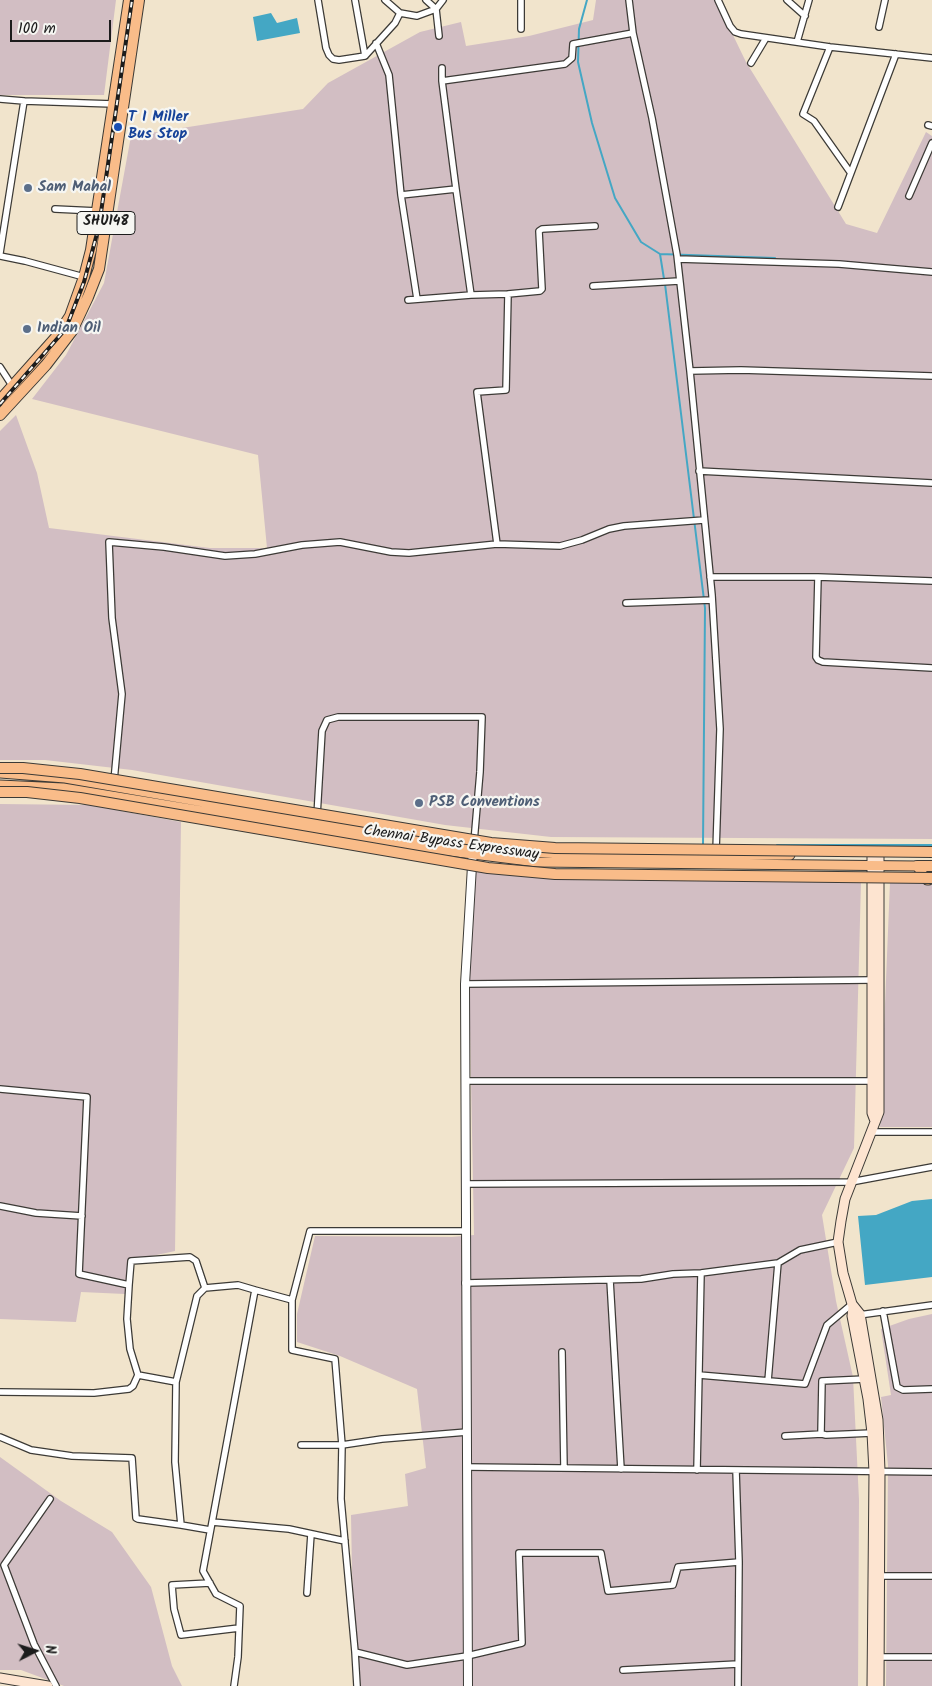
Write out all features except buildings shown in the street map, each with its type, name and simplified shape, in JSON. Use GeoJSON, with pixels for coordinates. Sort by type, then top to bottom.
{"type":"FeatureCollection","features":[{"type":"Feature","properties":{"kind":"highway","name":"SHU148"},"geometry":{"type":"LineString","coordinates":[[0,400],[57,336],[70,316],[84,277],[98,211],[128,0]]}},
{"type":"Feature","properties":{"kind":"highway","name":"SHU148"},"geometry":{"type":"LineString","coordinates":[[0,415],[46,365],[72,331],[99,269],[139,0]]}},
{"type":"Feature","properties":{"kind":"highway","name":"Chennai Bypass Expressway"},"geometry":{"type":"LineString","coordinates":[[0,768],[23,768],[80,774],[477,840],[537,847],[932,850]]}},
{"type":"Feature","properties":{"kind":"highway","name":"Chennai Bypass Expressway"},"geometry":{"type":"LineString","coordinates":[[0,792],[27,792],[80,798],[498,869],[555,874],[932,879]]}},
{"type":"Feature","properties":{"kind":"highway"},"geometry":{"type":"LineString","coordinates":[[917,861],[932,856]]}},
{"type":"Feature","properties":{"kind":"highway"},"geometry":{"type":"LineString","coordinates":[[917,861],[932,866]]}},
{"type":"Feature","properties":{"kind":"main road"},"geometry":{"type":"LineString","coordinates":[[0,773],[65,778],[473,851]]}},
{"type":"Feature","properties":{"kind":"main road"},"geometry":{"type":"LineString","coordinates":[[0,785],[63,788],[545,863],[716,852],[875,856],[917,861]]}},
{"type":"Feature","properties":{"kind":"main road"},"geometry":{"type":"LineString","coordinates":[[716,852],[875,866],[917,861],[927,848],[932,850]]}},
{"type":"Feature","properties":{"kind":"main road"},"geometry":{"type":"LineString","coordinates":[[872,1686],[877,1413],[854,1310],[843,1273],[838,1242],[840,1220],[851,1182],[879,1112],[875,856]]}},
{"type":"Feature","properties":{"kind":"main road"},"geometry":{"type":"LineString","coordinates":[[917,861],[926,880],[932,879]]}},
{"type":"Feature","properties":{"kind":"main road"},"geometry":{"type":"LineString","coordinates":[[875,866],[872,980],[872,1113],[875,1121]]}},
{"type":"Feature","properties":{"kind":"main road"},"geometry":{"type":"LineString","coordinates":[[854,1310],[877,1472],[880,1576],[879,1686]]}},
{"type":"Feature","properties":{"kind":"main road"},"geometry":{"type":"LineString","coordinates":[[0,1678],[48,1686]]}},
{"type":"Feature","properties":{"kind":"street"},"geometry":{"type":"LineString","coordinates":[[318,0],[326,48],[333,59],[340,60],[365,56],[395,23],[400,13]]}},
{"type":"Feature","properties":{"kind":"street"},"geometry":{"type":"LineString","coordinates":[[356,0],[365,56]]}},
{"type":"Feature","properties":{"kind":"street"},"geometry":{"type":"LineString","coordinates":[[386,0],[400,13],[417,16],[436,9],[443,0]]}},
{"type":"Feature","properties":{"kind":"street"},"geometry":{"type":"LineString","coordinates":[[426,0],[436,9],[439,36]]}},
{"type":"Feature","properties":{"kind":"street"},"geometry":{"type":"LineString","coordinates":[[521,0],[521,29]]}},
{"type":"Feature","properties":{"kind":"street"},"geometry":{"type":"LineString","coordinates":[[629,0],[633,33],[652,118],[678,259],[690,371],[712,600],[720,729],[716,852]]}},
{"type":"Feature","properties":{"kind":"street"},"geometry":{"type":"LineString","coordinates":[[718,0],[730,26],[735,32],[830,47],[932,58]]}},
{"type":"Feature","properties":{"kind":"street"},"geometry":{"type":"LineString","coordinates":[[787,0],[805,16]]}},
{"type":"Feature","properties":{"kind":"street"},"geometry":{"type":"LineString","coordinates":[[797,42],[809,0]]}},
{"type":"Feature","properties":{"kind":"street"},"geometry":{"type":"LineString","coordinates":[[879,27],[885,0]]}},
{"type":"Feature","properties":{"kind":"street"},"geometry":{"type":"LineString","coordinates":[[442,81],[565,64],[572,58],[573,44],[633,33]]}},
{"type":"Feature","properties":{"kind":"street"},"geometry":{"type":"LineString","coordinates":[[751,63],[766,38]]}},
{"type":"Feature","properties":{"kind":"street"},"geometry":{"type":"LineString","coordinates":[[376,43],[389,75],[402,195],[417,299]]}},
{"type":"Feature","properties":{"kind":"street"},"geometry":{"type":"LineString","coordinates":[[830,47],[803,114],[814,121],[850,172]]}},
{"type":"Feature","properties":{"kind":"street"},"geometry":{"type":"LineString","coordinates":[[838,206],[896,54]]}},
{"type":"Feature","properties":{"kind":"street"},"geometry":{"type":"LineString","coordinates":[[442,68],[442,81],[471,295]]}},
{"type":"Feature","properties":{"kind":"street"},"geometry":{"type":"LineString","coordinates":[[0,99],[24,102],[113,104]]}},
{"type":"Feature","properties":{"kind":"street"},"geometry":{"type":"LineString","coordinates":[[24,102],[0,255],[84,277]]}},
{"type":"Feature","properties":{"kind":"street"},"geometry":{"type":"LineString","coordinates":[[909,196],[932,143]]}},
{"type":"Feature","properties":{"kind":"street"},"geometry":{"type":"LineString","coordinates":[[402,195],[456,189]]}},
{"type":"Feature","properties":{"kind":"street"},"geometry":{"type":"LineString","coordinates":[[55,209],[98,211]]}},
{"type":"Feature","properties":{"kind":"street"},"geometry":{"type":"LineString","coordinates":[[408,300],[540,291],[542,289],[539,231],[542,229],[595,226]]}},
{"type":"Feature","properties":{"kind":"street"},"geometry":{"type":"LineString","coordinates":[[678,259],[839,264],[932,272]]}},
{"type":"Feature","properties":{"kind":"street"},"geometry":{"type":"LineString","coordinates":[[593,286],[679,281]]}},
{"type":"Feature","properties":{"kind":"street"},"geometry":{"type":"LineString","coordinates":[[497,544],[477,392],[506,390],[508,294]]}},
{"type":"Feature","properties":{"kind":"street"},"geometry":{"type":"LineString","coordinates":[[0,367],[12,387]]}},
{"type":"Feature","properties":{"kind":"street"},"geometry":{"type":"LineString","coordinates":[[690,371],[741,370],[932,376]]}},
{"type":"Feature","properties":{"kind":"street"},"geometry":{"type":"LineString","coordinates":[[699,471],[932,483]]}},
{"type":"Feature","properties":{"kind":"street"},"geometry":{"type":"LineString","coordinates":[[113,786],[122,694],[112,618],[109,542],[164,547],[225,556],[255,554],[302,545],[340,542],[391,552],[408,553],[497,544],[560,546],[582,540],[609,529],[624,526],[704,520]]}},
{"type":"Feature","properties":{"kind":"street"},"geometry":{"type":"LineString","coordinates":[[710,577],[818,577],[932,581]]}},
{"type":"Feature","properties":{"kind":"street"},"geometry":{"type":"LineString","coordinates":[[818,577],[816,657],[818,660],[824,662],[932,668]]}},
{"type":"Feature","properties":{"kind":"street"},"geometry":{"type":"LineString","coordinates":[[626,603],[712,600]]}},
{"type":"Feature","properties":{"kind":"street"},"geometry":{"type":"LineString","coordinates":[[317,822],[322,732],[327,720],[338,717],[482,717],[465,984],[468,1686]]}},
{"type":"Feature","properties":{"kind":"street"},"geometry":{"type":"LineString","coordinates":[[465,984],[872,980]]}},
{"type":"Feature","properties":{"kind":"street"},"geometry":{"type":"LineString","coordinates":[[465,1081],[872,1081]]}},
{"type":"Feature","properties":{"kind":"street"},"geometry":{"type":"LineString","coordinates":[[0,1089],[87,1097],[79,1274],[129,1285]]}},
{"type":"Feature","properties":{"kind":"street"},"geometry":{"type":"LineString","coordinates":[[871,1132],[932,1132]]}},
{"type":"Feature","properties":{"kind":"street"},"geometry":{"type":"LineString","coordinates":[[465,1184],[851,1182],[932,1167]]}},
{"type":"Feature","properties":{"kind":"street"},"geometry":{"type":"LineString","coordinates":[[0,1206],[36,1213],[82,1216]]}},
{"type":"Feature","properties":{"kind":"street"},"geometry":{"type":"LineString","coordinates":[[357,1686],[341,1499],[342,1445],[335,1359],[292,1350],[292,1300],[310,1231],[465,1231]]}},
{"type":"Feature","properties":{"kind":"street"},"geometry":{"type":"LineString","coordinates":[[465,1283],[641,1279],[673,1274],[701,1273],[778,1263],[800,1250],[838,1242]]}},
{"type":"Feature","properties":{"kind":"street"},"geometry":{"type":"LineString","coordinates":[[0,1392],[94,1392],[129,1389],[133,1386],[138,1375],[130,1349],[126,1320],[131,1261],[190,1257],[196,1261],[205,1288]]}},
{"type":"Feature","properties":{"kind":"street"},"geometry":{"type":"LineString","coordinates":[[768,1381],[778,1263]]}},
{"type":"Feature","properties":{"kind":"street"},"geometry":{"type":"LineString","coordinates":[[697,1470],[701,1273]]}},
{"type":"Feature","properties":{"kind":"street"},"geometry":{"type":"LineString","coordinates":[[610,1280],[621,1469]]}},
{"type":"Feature","properties":{"kind":"street"},"geometry":{"type":"LineString","coordinates":[[181,1525],[175,1462],[176,1382],[197,1296],[205,1288],[238,1285],[292,1300]]}},
{"type":"Feature","properties":{"kind":"street"},"geometry":{"type":"LineString","coordinates":[[234,1686],[238,1656],[240,1606],[216,1594],[203,1571],[255,1290]]}},
{"type":"Feature","properties":{"kind":"street"},"geometry":{"type":"LineString","coordinates":[[699,1375],[805,1384],[826,1325],[854,1310],[883,1311],[932,1305]]}},
{"type":"Feature","properties":{"kind":"street"},"geometry":{"type":"LineString","coordinates":[[883,1311],[897,1387],[903,1390],[932,1389]]}},
{"type":"Feature","properties":{"kind":"street"},"geometry":{"type":"LineString","coordinates":[[562,1352],[564,1468]]}},
{"type":"Feature","properties":{"kind":"street"},"geometry":{"type":"LineString","coordinates":[[138,1375],[176,1382]]}},
{"type":"Feature","properties":{"kind":"street"},"geometry":{"type":"LineString","coordinates":[[822,1434],[822,1381],[865,1379]]}},
{"type":"Feature","properties":{"kind":"street"},"geometry":{"type":"LineString","coordinates":[[301,1445],[342,1445],[382,1439],[467,1432]]}},
{"type":"Feature","properties":{"kind":"street"},"geometry":{"type":"LineString","coordinates":[[785,1436],[872,1433]]}},
{"type":"Feature","properties":{"kind":"street"},"geometry":{"type":"LineString","coordinates":[[0,1437],[31,1450],[72,1456],[132,1458],[136,1518],[210,1530]]}},
{"type":"Feature","properties":{"kind":"street"},"geometry":{"type":"LineString","coordinates":[[467,1467],[932,1472]]}},
{"type":"Feature","properties":{"kind":"street"},"geometry":{"type":"LineString","coordinates":[[736,1470],[738,1686]]}},
{"type":"Feature","properties":{"kind":"street"},"geometry":{"type":"LineString","coordinates":[[50,1499],[4,1565],[34,1644],[56,1686]]}},
{"type":"Feature","properties":{"kind":"street"},"geometry":{"type":"LineString","coordinates":[[212,1522],[290,1529],[345,1541]]}},
{"type":"Feature","properties":{"kind":"street"},"geometry":{"type":"LineString","coordinates":[[307,1593],[311,1534]]}},
{"type":"Feature","properties":{"kind":"street"},"geometry":{"type":"LineString","coordinates":[[355,1652],[407,1664],[467,1656],[522,1643],[519,1553],[601,1553],[608,1591],[673,1584],[678,1566],[738,1562]]}},
{"type":"Feature","properties":{"kind":"street"},"geometry":{"type":"LineString","coordinates":[[880,1576],[932,1576]]}},
{"type":"Feature","properties":{"kind":"street"},"geometry":{"type":"LineString","coordinates":[[210,1583],[172,1585],[174,1609],[181,1635],[239,1628]]}},
{"type":"Feature","properties":{"kind":"street"},"geometry":{"type":"LineString","coordinates":[[879,1657],[932,1657]]}},
{"type":"Feature","properties":{"kind":"street"},"geometry":{"type":"LineString","coordinates":[[623,1670],[738,1664]]}},
{"type":"Feature","properties":{"kind":"shaded area"},"geometry":{"type":"Polygon","coordinates":[[[0,0],[116,0],[104,95],[0,95],[0,0]]]}},
{"type":"Feature","properties":{"kind":"shaded area"},"geometry":{"type":"Polygon","coordinates":[[[596,0],[716,0],[746,62],[846,224],[877,233],[926,132],[932,136],[932,839],[551,837],[445,825],[132,770],[45,760],[0,760],[0,431],[16,415],[37,473],[49,528],[210,548],[267,548],[258,455],[32,399],[66,355],[104,283],[131,136],[303,109],[328,83],[420,32],[461,22],[466,46],[529,36],[593,20],[596,0]]]}},
{"type":"Feature","properties":{"kind":"shaded area"},"geometry":{"type":"Polygon","coordinates":[[[0,804],[89,805],[181,822],[175,1251],[129,1261],[125,1294],[81,1292],[76,1322],[0,1319],[0,804]]]}},
{"type":"Feature","properties":{"kind":"shaded area"},"geometry":{"type":"Polygon","coordinates":[[[475,871],[574,880],[861,882],[854,1148],[822,1215],[836,1301],[853,1377],[859,1500],[858,1686],[359,1686],[352,1572],[351,1515],[408,1506],[405,1474],[426,1468],[417,1389],[340,1356],[297,1342],[297,1314],[315,1236],[452,1237],[474,1235],[469,977],[475,871]]]}},
{"type":"Feature","properties":{"kind":"shaded area"},"geometry":{"type":"Polygon","coordinates":[[[890,882],[932,883],[932,1127],[880,1127],[890,882]]]}},
{"type":"Feature","properties":{"kind":"shaded area"},"geometry":{"type":"Polygon","coordinates":[[[932,1314],[932,1686],[886,1686],[888,1465],[881,1397],[891,1395],[881,1329],[909,1319],[932,1314]]]}},
{"type":"Feature","properties":{"kind":"shaded area"},"geometry":{"type":"Polygon","coordinates":[[[0,1457],[61,1501],[112,1532],[151,1587],[172,1666],[182,1686],[64,1686],[21,1670],[0,1670],[0,1457]]]}},
{"type":"Feature","properties":{"kind":"water"},"geometry":{"type":"Polygon","coordinates":[[[271,13],[277,23],[297,18],[300,33],[257,41],[253,17],[271,13]]]}},
{"type":"Feature","properties":{"kind":"water"},"geometry":{"type":"Polygon","coordinates":[[[932,1199],[932,1277],[865,1285],[858,1216],[876,1215],[912,1201],[932,1199]]]}},
{"type":"Feature","properties":{"kind":"waterway"},"geometry":{"type":"LineString","coordinates":[[587,0],[579,29],[578,62],[592,123],[615,198],[641,242],[660,254],[775,258]]}},
{"type":"Feature","properties":{"kind":"waterway"},"geometry":{"type":"LineString","coordinates":[[660,254],[664,279]]}},
{"type":"Feature","properties":{"kind":"waterway"},"geometry":{"type":"LineString","coordinates":[[665,284],[705,608],[704,845]]}},
{"type":"Feature","properties":{"kind":"waterway"},"geometry":{"type":"LineString","coordinates":[[777,845],[932,845]]}},
{"type":"Feature","properties":{"kind":"railway"},"geometry":{"type":"LineString","coordinates":[[0,404],[63,332],[84,282],[99,226],[132,0]]}},
{"type":"Feature","properties":{"kind":"place","name":"T I Miller Bus Stop"},"geometry":{"type":"Point","coordinates":[118,127]}},
{"type":"Feature","properties":{"kind":"place","name":"Sam Mahal"},"geometry":{"type":"Point","coordinates":[28,188]}},
{"type":"Feature","properties":{"kind":"place","name":"Indian Oil"},"geometry":{"type":"Point","coordinates":[27,329]}},
{"type":"Feature","properties":{"kind":"place","name":"PSB Conventions"},"geometry":{"type":"Point","coordinates":[419,803]}}]}
